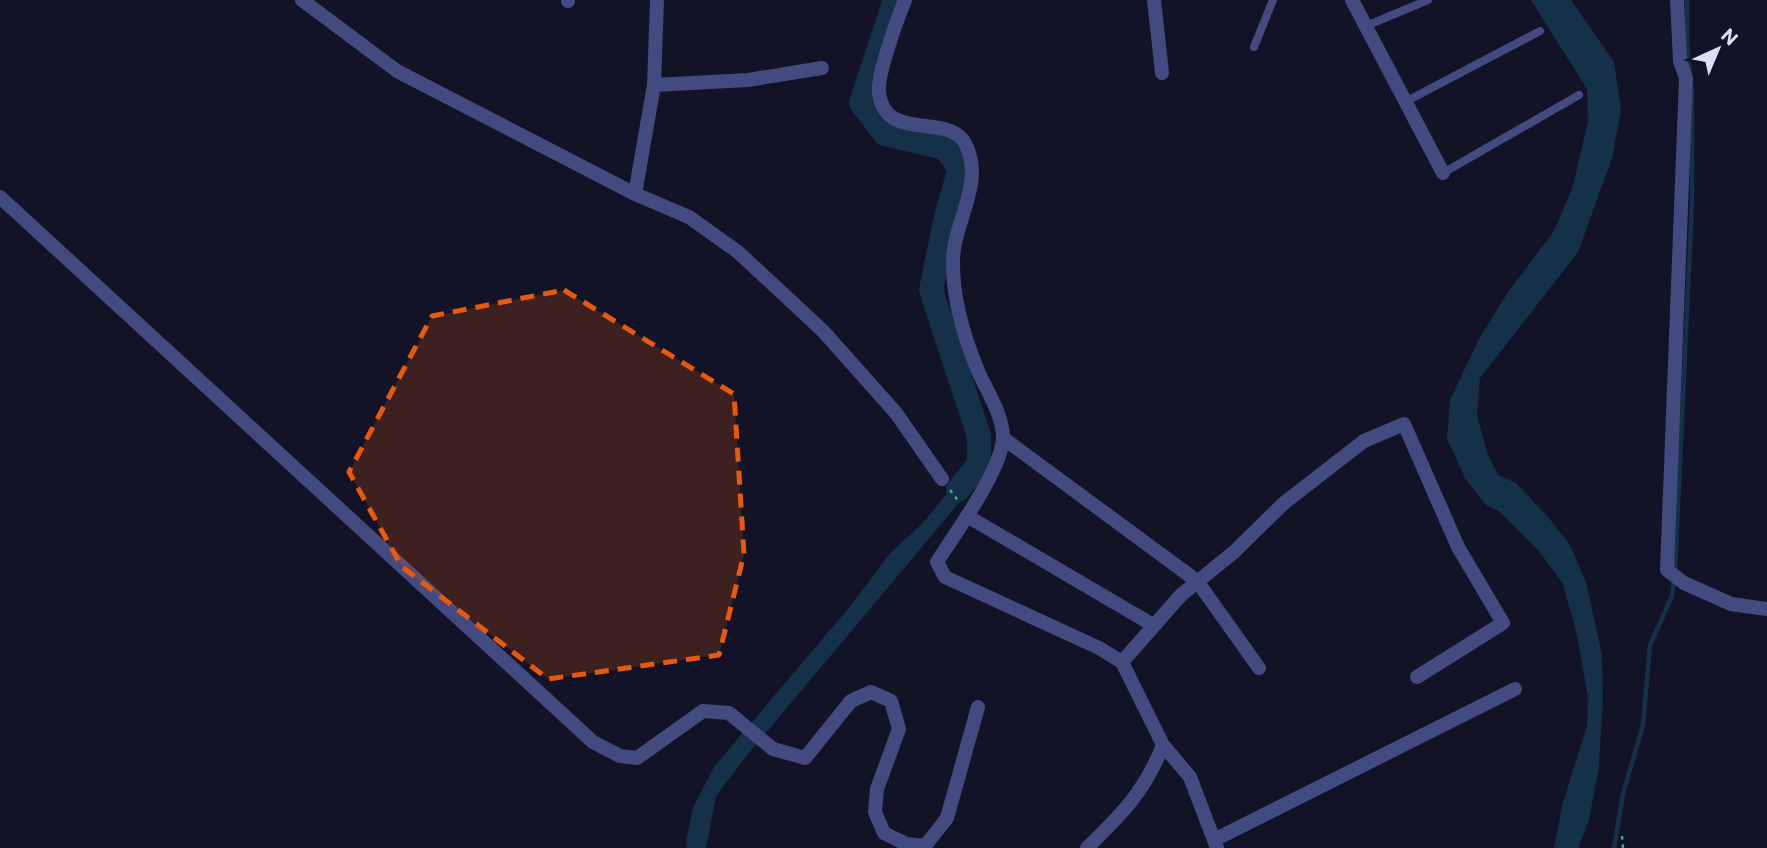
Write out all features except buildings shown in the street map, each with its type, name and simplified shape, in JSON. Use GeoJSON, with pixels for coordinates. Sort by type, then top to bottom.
{"type":"FeatureCollection","features":[{"type":"Feature","properties":{"kind":"street"},"geometry":{"type":"LineString","coordinates":[[302,0],[397,71],[635,194],[689,217],[738,252],[823,331],[897,413],[945,483]]}},
{"type":"Feature","properties":{"kind":"street"},"geometry":{"type":"LineString","coordinates":[[635,194],[654,85],[657,0]]}},
{"type":"Feature","properties":{"kind":"street"},"geometry":{"type":"LineString","coordinates":[[905,0],[878,90],[882,103],[892,117],[906,124],[943,128],[958,135],[966,143],[973,178],[952,261],[956,301],[969,349],[999,420],[1003,438],[991,476],[964,511],[937,562],[945,577],[1099,648],[1122,662],[1163,745],[1190,777],[1216,844],[1515,689]]}},
{"type":"Feature","properties":{"kind":"street"},"geometry":{"type":"LineString","coordinates":[[1154,0],[1162,74]]}},
{"type":"Feature","properties":{"kind":"street"},"geometry":{"type":"LineString","coordinates":[[1352,0],[1443,173]]}},
{"type":"Feature","properties":{"kind":"street"},"geometry":{"type":"LineString","coordinates":[[1676,0],[1680,61],[1686,78],[1667,570],[1684,583],[1731,604],[1767,608]]}},
{"type":"Feature","properties":{"kind":"street"},"geometry":{"type":"LineString","coordinates":[[654,85],[748,80],[822,68]]}},
{"type":"Feature","properties":{"kind":"street"},"geometry":{"type":"LineString","coordinates":[[0,197],[593,742],[620,756],[638,758],[703,711],[729,713],[773,749],[805,758],[851,701],[871,692],[891,701],[899,729],[877,789],[875,811],[884,833],[906,844],[925,846],[947,818],[978,707]]}},
{"type":"Feature","properties":{"kind":"street"},"geometry":{"type":"LineString","coordinates":[[1122,662],[1153,625],[1197,581],[1234,552],[1284,503],[1364,441],[1404,424],[1458,547],[1503,623],[1417,677]]}},
{"type":"Feature","properties":{"kind":"street"},"geometry":{"type":"LineString","coordinates":[[1003,438],[1197,581],[1259,668]]}},
{"type":"Feature","properties":{"kind":"street"},"geometry":{"type":"LineString","coordinates":[[964,511],[1153,625]]}},
{"type":"Feature","properties":{"kind":"street"},"geometry":{"type":"LineString","coordinates":[[1087,848],[1128,808],[1152,773],[1163,745]]}},
{"type":"Feature","properties":{"kind":"lane"},"geometry":{"type":"LineString","coordinates":[[1254,47],[1272,0]]}},
{"type":"Feature","properties":{"kind":"lane"},"geometry":{"type":"LineString","coordinates":[[1366,26],[1428,0]]}},
{"type":"Feature","properties":{"kind":"lane"},"geometry":{"type":"LineString","coordinates":[[1405,102],[1539,31]]}},
{"type":"Feature","properties":{"kind":"lane"},"geometry":{"type":"LineString","coordinates":[[1443,173],[1579,95]]}},
{"type":"Feature","properties":{"kind":"path"},"geometry":{"type":"LineString","coordinates":[[945,483],[964,511]]}},
{"type":"Feature","properties":{"kind":"path"},"geometry":{"type":"LineString","coordinates":[[1622,836],[1623,848]]}},
{"type":"Feature","properties":{"kind":"highlighted area"},"geometry":{"type":"Polygon","coordinates":[[[564,290],[734,394],[744,554],[719,655],[548,679],[402,567],[349,472],[432,316],[564,290]]]}},
{"type":"Feature","properties":{"kind":"water"},"geometry":{"type":"Polygon","coordinates":[[[1531,0],[1571,0],[1614,62],[1621,110],[1612,158],[1578,252],[1480,378],[1477,415],[1487,452],[1498,475],[1516,483],[1549,518],[1570,545],[1586,582],[1602,655],[1603,700],[1599,766],[1589,820],[1578,848],[1554,848],[1563,802],[1587,726],[1588,698],[1577,635],[1563,584],[1539,551],[1499,511],[1486,505],[1465,478],[1447,439],[1450,400],[1479,339],[1508,292],[1554,231],[1573,186],[1588,121],[1587,89],[1531,0]]]}},
{"type":"Feature","properties":{"kind":"water"},"geometry":{"type":"Polygon","coordinates":[[[979,464],[978,477],[963,498],[716,796],[706,848],[687,848],[693,808],[714,767],[852,604],[891,552],[922,524],[967,469],[979,464]]]}},
{"type":"Feature","properties":{"kind":"waterway"},"geometry":{"type":"LineString","coordinates":[[895,0],[861,103],[885,134],[945,148],[960,168],[946,217],[931,290],[979,436],[979,464],[958,490]]}},
{"type":"Feature","properties":{"kind":"waterway"},"geometry":{"type":"LineString","coordinates":[[1687,0],[1690,72]]}},
{"type":"Feature","properties":{"kind":"waterway"},"geometry":{"type":"LineString","coordinates":[[1675,572],[1692,202],[1692,88]]}},
{"type":"Feature","properties":{"kind":"waterway"},"geometry":{"type":"LineString","coordinates":[[1614,848],[1623,794],[1643,725],[1650,645],[1672,596],[1674,581]]}}]}
